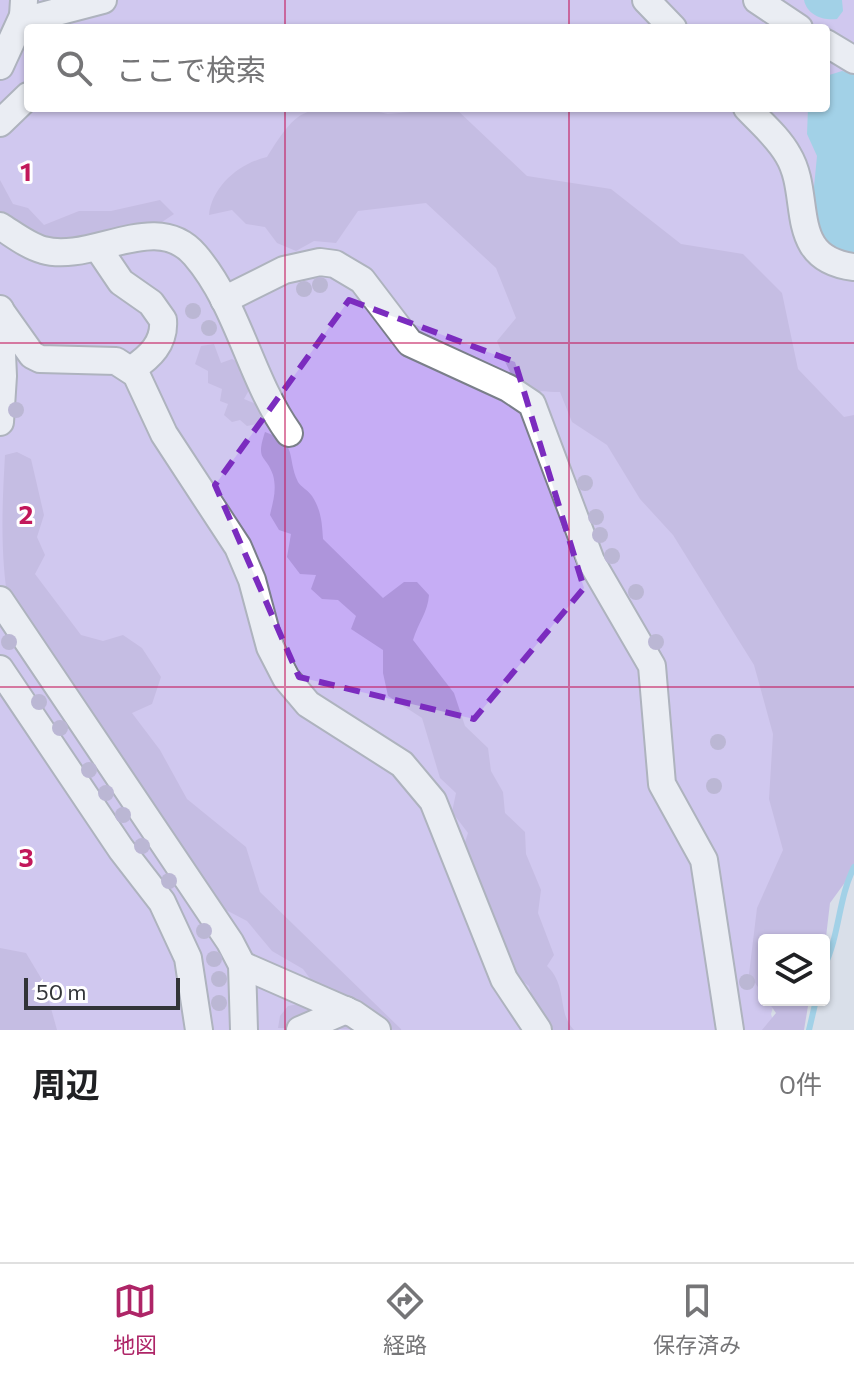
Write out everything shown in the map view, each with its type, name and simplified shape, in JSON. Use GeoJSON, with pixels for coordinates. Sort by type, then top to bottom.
{"type":"FeatureCollection","features":[{"type":"Feature","properties":{"kind":"lane"},"geometry":{"type":"LineString","coordinates":[[0,66],[24,8],[34,18],[103,0]]}},
{"type":"Feature","properties":{"kind":"lane"},"geometry":{"type":"LineString","coordinates":[[646,0],[669,24]]}},
{"type":"Feature","properties":{"kind":"lane"},"geometry":{"type":"LineString","coordinates":[[757,0],[793,24]]}},
{"type":"Feature","properties":{"kind":"lane"},"geometry":{"type":"LineString","coordinates":[[830,45],[854,60]]}},
{"type":"Feature","properties":{"kind":"lane"},"geometry":{"type":"LineString","coordinates":[[0,123],[24,100]]}},
{"type":"Feature","properties":{"kind":"lane"},"geometry":{"type":"LineString","coordinates":[[750,112],[788,155],[809,241],[825,256],[854,267]]}},
{"type":"Feature","properties":{"kind":"lane"},"geometry":{"type":"LineString","coordinates":[[0,226],[43,250],[98,248],[154,236],[170,238],[195,255],[224,300],[266,395],[289,433]]}},
{"type":"Feature","properties":{"kind":"lane"},"geometry":{"type":"LineString","coordinates":[[98,248],[121,282],[151,303],[163,320],[158,345],[151,355],[132,369]]}},
{"type":"Feature","properties":{"kind":"lane"},"geometry":{"type":"LineString","coordinates":[[224,300],[284,270],[320,262],[335,264],[362,280],[410,343],[508,388],[532,404],[591,561],[652,666],[662,784],[704,860],[730,1030]]}},
{"type":"Feature","properties":{"kind":"lane"},"geometry":{"type":"LineString","coordinates":[[0,309],[16,327],[32,355],[40,359],[97,359],[132,369],[164,434],[238,547],[252,580],[270,647],[286,678],[308,704],[402,764],[427,792],[442,818],[504,979],[538,1030]]}},
{"type":"Feature","properties":{"kind":"lane"},"geometry":{"type":"LineString","coordinates":[[0,309],[3,376],[0,422]]}},
{"type":"Feature","properties":{"kind":"lane"},"geometry":{"type":"LineString","coordinates":[[0,600],[217,920],[242,965],[244,1030]]}},
{"type":"Feature","properties":{"kind":"lane"},"geometry":{"type":"LineString","coordinates":[[0,669],[121,849],[162,902],[188,958],[199,1030]]}},
{"type":"Feature","properties":{"kind":"lane"},"geometry":{"type":"LineString","coordinates":[[242,965],[346,1010],[377,1030]]}},
{"type":"Feature","properties":{"kind":"lane"},"geometry":{"type":"LineString","coordinates":[[300,1030],[346,1010]]}},
{"type":"Feature","properties":{"kind":"highlighted area"},"geometry":{"type":"Polygon","coordinates":[[[349,300],[515,362],[584,588],[474,719],[299,677],[215,485],[349,300]]]}},
{"type":"Feature","properties":{"kind":"shaded area"},"geometry":{"type":"Polygon","coordinates":[[[0,0],[854,0],[854,534],[828,836],[768,934],[758,934],[758,1006],[773,1006],[771,1014],[776,1030],[0,1030],[0,0]]]}},
{"type":"Feature","properties":{"kind":"shaded area"},"geometry":{"type":"Polygon","coordinates":[[[307,112],[459,112],[527,176],[611,189],[681,244],[743,254],[782,293],[798,369],[844,417],[854,415],[854,870],[830,903],[826,934],[758,934],[758,987],[749,974],[757,908],[783,850],[769,799],[773,734],[754,665],[673,535],[640,499],[607,445],[572,422],[560,392],[524,387],[512,375],[497,341],[516,318],[496,268],[426,203],[358,211],[336,243],[314,241],[296,251],[277,243],[265,227],[246,224],[232,210],[209,215],[211,204],[229,177],[267,157],[296,119],[307,112]]]}},
{"type":"Feature","properties":{"kind":"shaded area"},"geometry":{"type":"Polygon","coordinates":[[[0,180],[13,204],[28,208],[44,225],[79,211],[111,211],[160,200],[174,214],[156,226],[55,245],[0,222],[0,180]]]}},
{"type":"Feature","properties":{"kind":"shaded area"},"geometry":{"type":"Polygon","coordinates":[[[214,344],[221,363],[232,359],[238,362],[240,373],[250,378],[252,385],[244,399],[256,404],[261,412],[258,424],[247,426],[240,420],[232,422],[224,415],[228,404],[220,401],[222,389],[208,383],[208,371],[195,364],[201,346],[214,344]]]}},
{"type":"Feature","properties":{"kind":"shaded area"},"geometry":{"type":"Polygon","coordinates":[[[265,432],[287,446],[298,482],[317,506],[323,539],[383,598],[404,582],[417,582],[429,595],[413,640],[454,693],[465,726],[488,748],[491,771],[503,792],[505,813],[525,832],[526,854],[541,890],[538,913],[554,955],[547,966],[558,982],[566,1016],[574,1030],[541,1030],[529,986],[511,969],[489,905],[460,857],[468,833],[452,812],[456,793],[440,778],[422,718],[388,696],[383,673],[383,650],[351,629],[356,616],[338,600],[322,599],[311,589],[316,575],[300,574],[287,557],[291,534],[279,530],[270,515],[275,486],[273,475],[261,453],[265,432]]]}},
{"type":"Feature","properties":{"kind":"shaded area"},"geometry":{"type":"Polygon","coordinates":[[[17,452],[31,459],[44,515],[37,537],[45,555],[35,574],[81,635],[103,641],[123,635],[142,648],[161,677],[152,704],[132,713],[160,750],[187,799],[246,847],[260,892],[402,1030],[278,1028],[280,1016],[288,1006],[305,1003],[317,988],[303,969],[272,951],[247,921],[226,910],[197,878],[9,607],[3,550],[5,455],[17,452]]]}},
{"type":"Feature","properties":{"kind":"shaded area"},"geometry":{"type":"Polygon","coordinates":[[[0,948],[26,953],[44,983],[57,1030],[0,1030],[0,948]]]}},
{"type":"Feature","properties":{"kind":"shaded area"},"geometry":{"type":"Polygon","coordinates":[[[771,1006],[808,1006],[804,1030],[762,1030],[776,1013],[771,1006]]]}},
{"type":"Feature","properties":{"kind":"water"},"geometry":{"type":"Polygon","coordinates":[[[804,0],[842,0],[843,11],[837,19],[821,18],[808,10],[804,0]]]}},
{"type":"Feature","properties":{"kind":"water"},"geometry":{"type":"Polygon","coordinates":[[[842,71],[854,74],[854,257],[822,245],[813,197],[817,156],[807,134],[808,112],[830,112],[830,75],[842,71]]]}},
{"type":"Feature","properties":{"kind":"waterway"},"geometry":{"type":"LineString","coordinates":[[830,952],[854,867]]}},
{"type":"Feature","properties":{"kind":"waterway"},"geometry":{"type":"LineString","coordinates":[[809,1030],[815,1006]]}}]}
